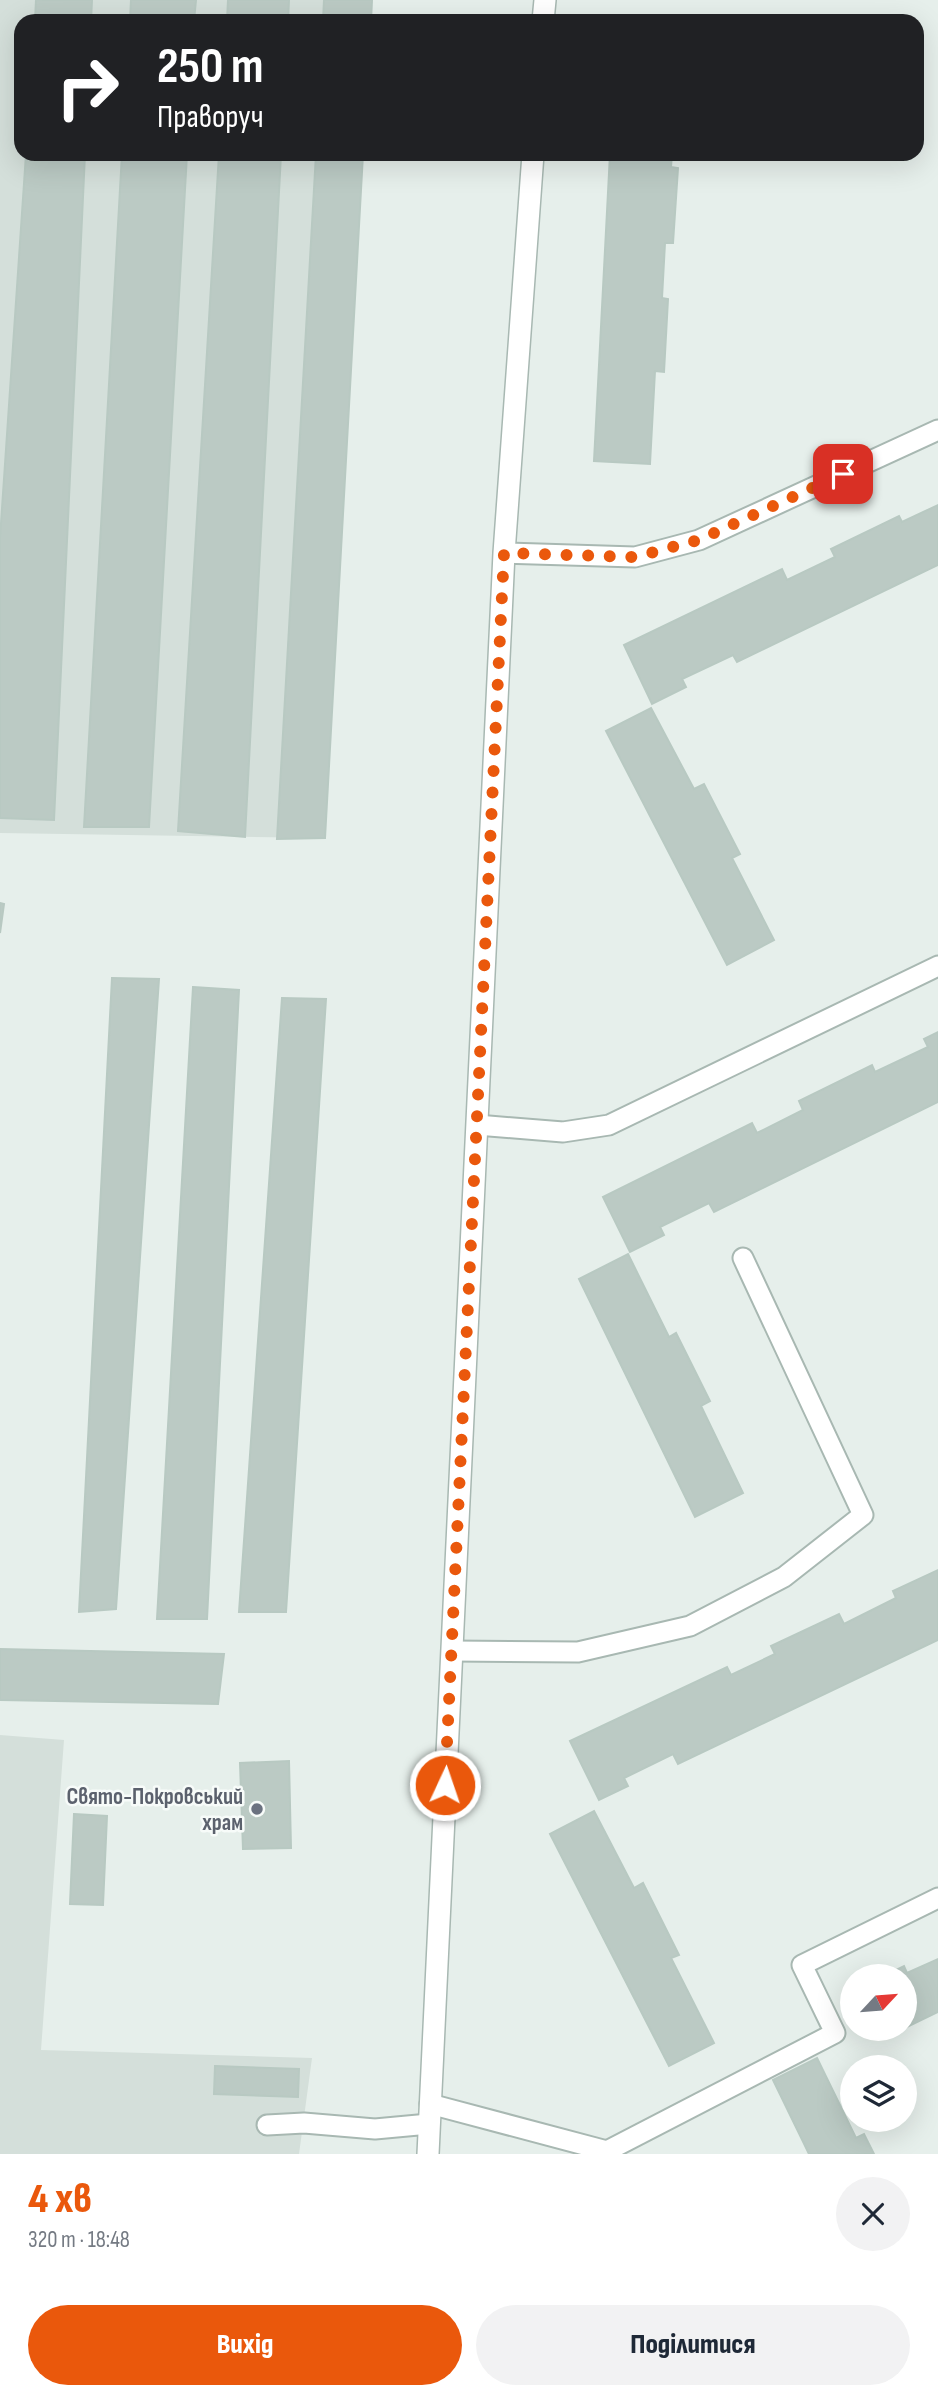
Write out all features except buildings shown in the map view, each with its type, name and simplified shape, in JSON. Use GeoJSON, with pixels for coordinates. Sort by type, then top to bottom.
{"type":"FeatureCollection","features":[{"type":"Feature","properties":{"kind":"street"},"geometry":{"type":"LineString","coordinates":[[428,2154],[504,553],[532,161]]}},
{"type":"Feature","properties":{"kind":"lane"},"geometry":{"type":"LineString","coordinates":[[504,553],[635,557],[699,540],[938,430]]}},
{"type":"Feature","properties":{"kind":"lane"},"geometry":{"type":"LineString","coordinates":[[477,1125],[563,1132],[609,1125],[938,966]]}},
{"type":"Feature","properties":{"kind":"lane"},"geometry":{"type":"LineString","coordinates":[[452,1651],[578,1652],[690,1626],[784,1577],[863,1515],[743,1258]]}},
{"type":"Feature","properties":{"kind":"lane"},"geometry":{"type":"LineString","coordinates":[[267,2124],[304,2123],[375,2129],[430,2114],[607,2152],[835,2033],[802,1965],[938,1898]]}},
{"type":"Feature","properties":{"kind":"shaded area"},"geometry":{"type":"Polygon","coordinates":[[[0,0],[372,0],[371,14],[14,14],[14,161],[363,161],[325,838],[0,833],[0,0]]]}},
{"type":"Feature","properties":{"kind":"shaded area"},"geometry":{"type":"Polygon","coordinates":[[[0,1735],[64,1740],[41,2050],[312,2058],[299,2154],[0,2154],[0,1735]]]}},
{"type":"Feature","properties":{"kind":"place","name":"Свято-Покровський храм"},"geometry":{"type":"Point","coordinates":[257,1809]}},
{"type":"Feature","properties":{"kind":"route"},"geometry":{"type":"LineString","coordinates":[[445,1785],[504,553],[635,557],[699,540],[843,474]]}}]}
